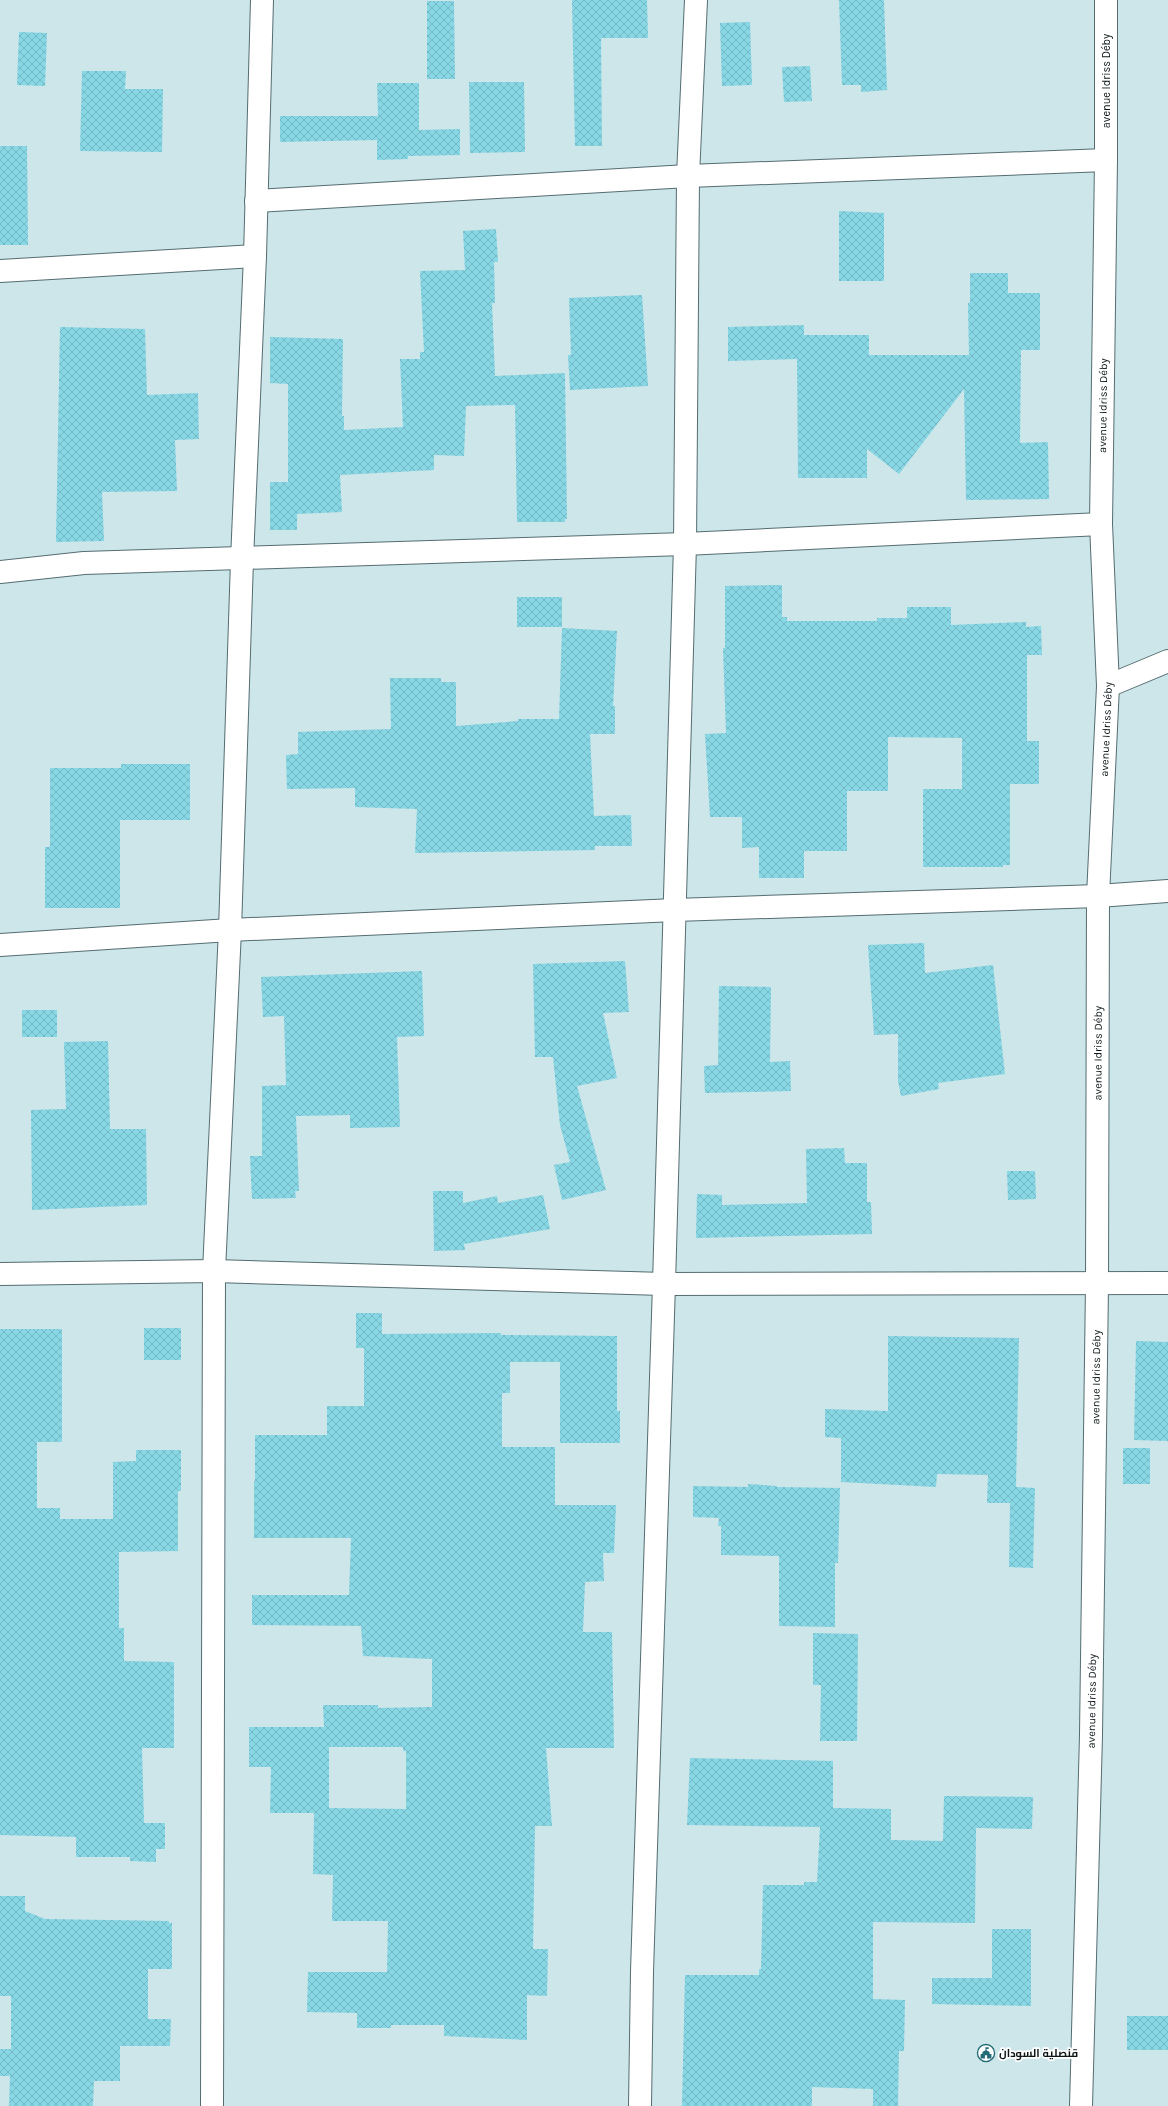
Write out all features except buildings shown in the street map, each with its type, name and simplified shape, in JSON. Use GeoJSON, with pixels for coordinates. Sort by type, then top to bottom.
{"type":"FeatureCollection","features":[{"type":"Feature","properties":{"kind":"street"},"geometry":{"type":"LineString","coordinates":[[212,2106],[214,1271],[230,930],[242,560],[255,256],[262,0]]}},
{"type":"Feature","properties":{"kind":"street"},"geometry":{"type":"LineString","coordinates":[[640,2106],[642,1972],[675,910],[684,544],[688,176],[696,0]]}},
{"type":"Feature","properties":{"kind":"street","name":"avenue Idriss Déby"},"geometry":{"type":"LineString","coordinates":[[1081,2106],[1091,1735],[1097,1284],[1098,896],[1108,686],[1101,524],[1106,160],[1106,0]]}},
{"type":"Feature","properties":{"kind":"street"},"geometry":{"type":"LineString","coordinates":[[256,201],[688,176],[1106,160]]}},
{"type":"Feature","properties":{"kind":"street"},"geometry":{"type":"LineString","coordinates":[[0,271],[255,256]]}},
{"type":"Feature","properties":{"kind":"street"},"geometry":{"type":"LineString","coordinates":[[0,572],[84,563],[242,560],[684,544],[1101,524]]}},
{"type":"Feature","properties":{"kind":"street"},"geometry":{"type":"LineString","coordinates":[[1108,686],[1168,661]]}},
{"type":"Feature","properties":{"kind":"street"},"geometry":{"type":"LineString","coordinates":[[0,945],[230,930],[675,910],[1098,896],[1168,891]]}},
{"type":"Feature","properties":{"kind":"street"},"geometry":{"type":"LineString","coordinates":[[0,1274],[214,1271],[664,1284],[1168,1283]]}},
{"type":"Feature","properties":{"kind":"place","name":"قنصلية السودان"},"geometry":{"type":"Point","coordinates":[986,2053]}}]}
